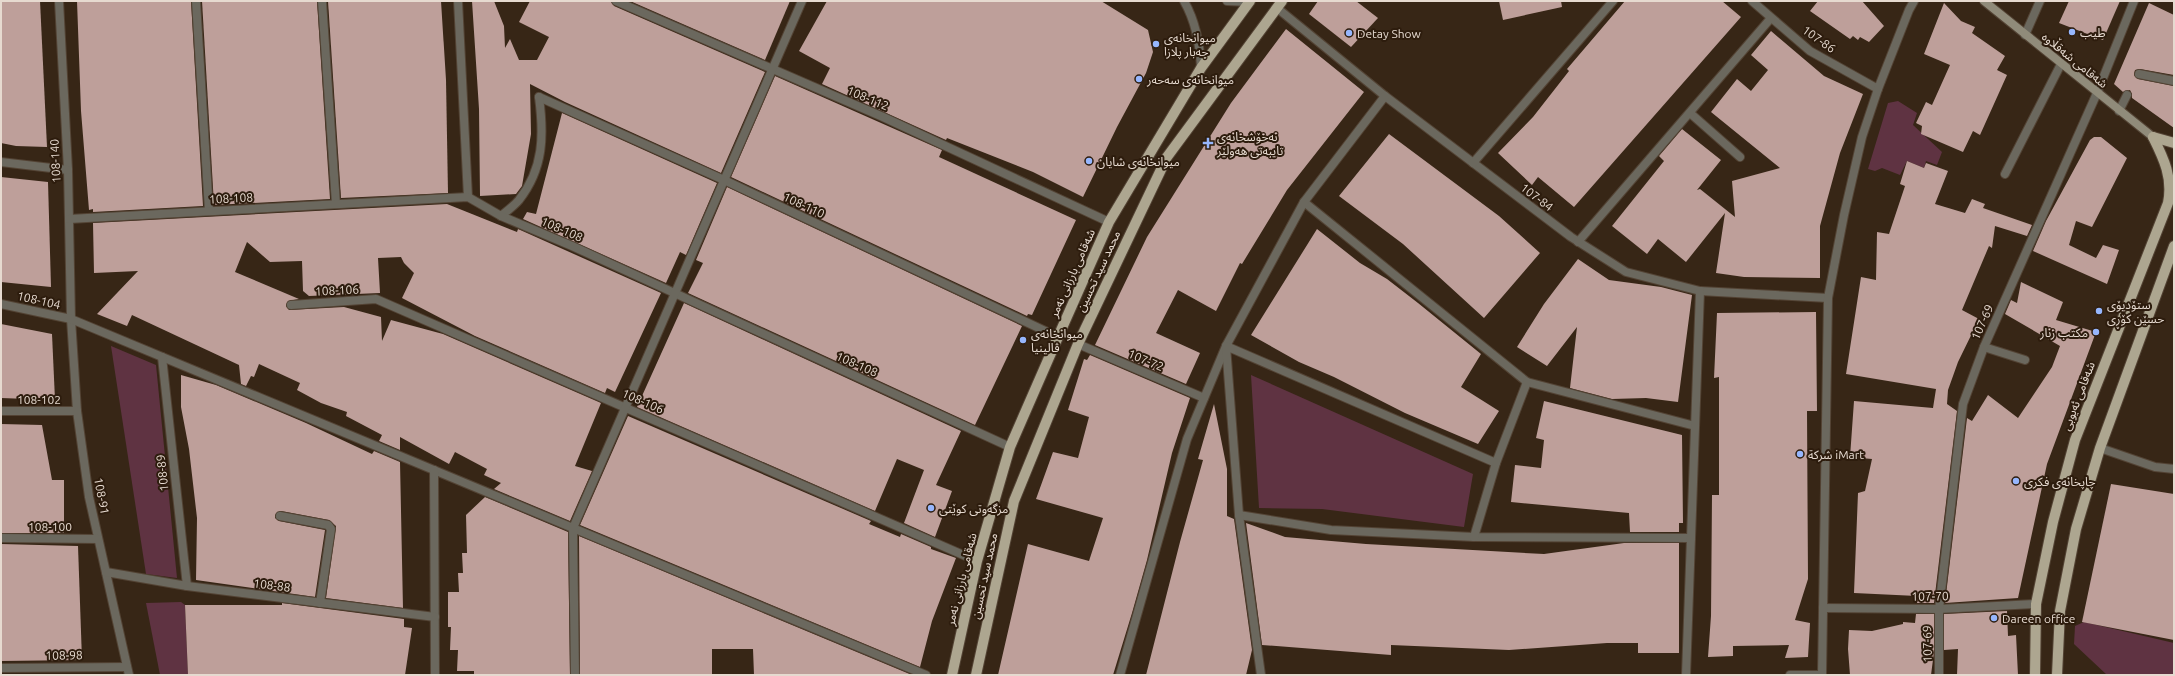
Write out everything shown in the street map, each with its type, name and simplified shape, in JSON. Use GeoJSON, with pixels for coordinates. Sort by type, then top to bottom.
{"type":"FeatureCollection","features":[{"type":"Feature","properties":{"kind":"main road","name":"شەقامی شەقڵاوە"},"geometry":{"type":"LineString","coordinates":[[1984,1],[2153,137]]}},
{"type":"Feature","properties":{"kind":"main road","name":"شەقامی بارزانی نەمر"},"geometry":{"type":"LineString","coordinates":[[952,675],[977,561],[1010,447],[1058,337],[1109,222],[1201,68],[1249,2]]}},
{"type":"Feature","properties":{"kind":"main road","name":"محمد سید تحسین"},"geometry":{"type":"LineString","coordinates":[[976,675],[1014,501],[1078,344],[1167,157],[1280,4]]}},
{"type":"Feature","properties":{"kind":"main road"},"geometry":{"type":"LineString","coordinates":[[2153,137],[2174,144]]}},
{"type":"Feature","properties":{"kind":"main road","name":"شەقامی ئەیوبی"},"geometry":{"type":"LineString","coordinates":[[2035,675],[2036,604],[2053,522],[2075,440],[2166,208],[2170,192],[2168,170],[2153,137]]}},
{"type":"Feature","properties":{"kind":"main road"},"geometry":{"type":"LineString","coordinates":[[2166,208],[2174,197]]}},
{"type":"Feature","properties":{"kind":"main road"},"geometry":{"type":"LineString","coordinates":[[2058,675],[2060,611],[2076,529],[2100,448],[2174,250]]}},
{"type":"Feature","properties":{"kind":"street","name":"108-140"},"geometry":{"type":"LineString","coordinates":[[59,1],[68,170],[71,319]]}},
{"type":"Feature","properties":{"kind":"street"},"geometry":{"type":"LineString","coordinates":[[196,1],[209,211]]}},
{"type":"Feature","properties":{"kind":"street"},"geometry":{"type":"LineString","coordinates":[[322,1],[336,204]]}},
{"type":"Feature","properties":{"kind":"street"},"geometry":{"type":"LineString","coordinates":[[458,1],[468,197]]}},
{"type":"Feature","properties":{"kind":"street","name":"108-112"},"geometry":{"type":"LineString","coordinates":[[616,1],[883,117],[1109,222]]}},
{"type":"Feature","properties":{"kind":"street"},"geometry":{"type":"LineString","coordinates":[[575,675],[573,528],[802,1]]}},
{"type":"Feature","properties":{"kind":"street"},"geometry":{"type":"LineString","coordinates":[[1184,1],[1196,32],[1200,50],[1201,68]]}},
{"type":"Feature","properties":{"kind":"street"},"geometry":{"type":"LineString","coordinates":[[1227,1],[1249,2]]}},
{"type":"Feature","properties":{"kind":"street"},"geometry":{"type":"LineString","coordinates":[[1473,163],[1613,1]]}},
{"type":"Feature","properties":{"kind":"street","name":"107-86"},"geometry":{"type":"LineString","coordinates":[[1752,1],[1810,51],[1878,89]]}},
{"type":"Feature","properties":{"kind":"street"},"geometry":{"type":"LineString","coordinates":[[1790,675],[1822,675],[1828,298],[1844,215],[1860,145],[1878,89],[1909,10],[1914,1]]}},
{"type":"Feature","properties":{"kind":"street"},"geometry":{"type":"LineString","coordinates":[[2025,35],[2040,1]]}},
{"type":"Feature","properties":{"kind":"street","name":"107-69"},"geometry":{"type":"LineString","coordinates":[[1940,675],[1939,609],[1963,404],[1984,347],[2097,93],[2134,1]]}},
{"type":"Feature","properties":{"kind":"street","name":"107-84"},"geometry":{"type":"LineString","coordinates":[[1280,4],[1385,96],[1578,242],[1626,272],[1700,291],[1828,298]]}},
{"type":"Feature","properties":{"kind":"street"},"geometry":{"type":"LineString","coordinates":[[1578,242],[1772,18]]}},
{"type":"Feature","properties":{"kind":"street"},"geometry":{"type":"LineString","coordinates":[[2005,174],[2061,64]]}},
{"type":"Feature","properties":{"kind":"street"},"geometry":{"type":"LineString","coordinates":[[2139,74],[2174,81]]}},
{"type":"Feature","properties":{"kind":"street"},"geometry":{"type":"LineString","coordinates":[[2119,111],[2127,95]]}},
{"type":"Feature","properties":{"kind":"street"},"geometry":{"type":"LineString","coordinates":[[1120,675],[1187,439],[1226,346],[1304,202],[1385,96]]}},
{"type":"Feature","properties":{"kind":"street","name":"108-110"},"geometry":{"type":"LineString","coordinates":[[501,216],[519,200],[532,177],[542,149],[542,123],[539,97],[724,180],[1058,337]]}},
{"type":"Feature","properties":{"kind":"street"},"geometry":{"type":"LineString","coordinates":[[1690,113],[1740,157]]}},
{"type":"Feature","properties":{"kind":"street"},"geometry":{"type":"LineString","coordinates":[[1,162],[68,170]]}},
{"type":"Feature","properties":{"kind":"street","name":"108-108"},"geometry":{"type":"LineString","coordinates":[[69,219],[468,197],[501,216],[1010,447]]}},
{"type":"Feature","properties":{"kind":"street"},"geometry":{"type":"LineString","coordinates":[[1304,202],[1527,382],[1695,426]]}},
{"type":"Feature","properties":{"kind":"street"},"geometry":{"type":"LineString","coordinates":[[1686,675],[1700,291]]}},
{"type":"Feature","properties":{"kind":"street","name":"108-106"},"geometry":{"type":"LineString","coordinates":[[291,305],[376,299],[977,561]]}},
{"type":"Feature","properties":{"kind":"street","name":"108-104"},"geometry":{"type":"LineString","coordinates":[[1,304],[71,319],[926,675]]}},
{"type":"Feature","properties":{"kind":"street","name":"108-91"},"geometry":{"type":"LineString","coordinates":[[71,319],[77,411],[89,497],[128,671]]}},
{"type":"Feature","properties":{"kind":"street","name":"107-72"},"geometry":{"type":"LineString","coordinates":[[1078,344],[1204,398]]}},
{"type":"Feature","properties":{"kind":"street"},"geometry":{"type":"LineString","coordinates":[[1226,346],[1496,463]]}},
{"type":"Feature","properties":{"kind":"street"},"geometry":{"type":"LineString","coordinates":[[1226,346],[1240,515],[1261,675]]}},
{"type":"Feature","properties":{"kind":"street"},"geometry":{"type":"LineString","coordinates":[[1984,347],[2025,360]]}},
{"type":"Feature","properties":{"kind":"street","name":"108-89"},"geometry":{"type":"LineString","coordinates":[[162,357],[187,586]]}},
{"type":"Feature","properties":{"kind":"street"},"geometry":{"type":"LineString","coordinates":[[1474,537],[1496,463],[1527,382]]}},
{"type":"Feature","properties":{"kind":"street","name":"108-102"},"geometry":{"type":"LineString","coordinates":[[1,411],[77,411]]}},
{"type":"Feature","properties":{"kind":"street"},"geometry":{"type":"LineString","coordinates":[[2100,448],[2155,467],[2174,469]]}},
{"type":"Feature","properties":{"kind":"street"},"geometry":{"type":"LineString","coordinates":[[434,470],[434,675]]}},
{"type":"Feature","properties":{"kind":"street"},"geometry":{"type":"LineString","coordinates":[[1240,515],[1331,530],[1474,537],[1691,538]]}},
{"type":"Feature","properties":{"kind":"street"},"geometry":{"type":"LineString","coordinates":[[280,516],[328,525],[331,528],[320,603]]}},
{"type":"Feature","properties":{"kind":"street","name":"108-100"},"geometry":{"type":"LineString","coordinates":[[1,538],[98,539]]}},
{"type":"Feature","properties":{"kind":"street","name":"108-88"},"geometry":{"type":"LineString","coordinates":[[106,572],[187,586],[435,617]]}},
{"type":"Feature","properties":{"kind":"street","name":"107-70"},"geometry":{"type":"LineString","coordinates":[[1823,608],[1939,609],[2036,604]]}},
{"type":"Feature","properties":{"kind":"street","name":"108-98"},"geometry":{"type":"LineString","coordinates":[[1,668],[128,671]]}},
{"type":"Feature","properties":{"kind":"shaded area"},"geometry":{"type":"Polygon","coordinates":[[[1898,101],[1917,113],[1913,125],[1942,152],[1937,165],[1926,161],[1924,168],[1907,161],[1900,175],[1882,168],[1875,171],[1868,169],[1888,103],[1898,101]]]}},
{"type":"Feature","properties":{"kind":"shaded area"},"geometry":{"type":"Polygon","coordinates":[[[111,346],[156,365],[177,578],[146,574],[111,346]]]}},
{"type":"Feature","properties":{"kind":"shaded area"},"geometry":{"type":"Polygon","coordinates":[[[1251,375],[1473,474],[1464,527],[1322,509],[1259,508],[1251,375]]]}},
{"type":"Feature","properties":{"kind":"shaded area"},"geometry":{"type":"Polygon","coordinates":[[[181,602],[185,605],[188,675],[160,675],[146,603],[181,602]]]}},
{"type":"Feature","properties":{"kind":"shaded area"},"geometry":{"type":"Polygon","coordinates":[[[2084,622],[2174,643],[2174,675],[2107,675],[2074,644],[2075,626],[2084,622]]]}},
{"type":"Feature","properties":{"kind":"building"},"geometry":{"type":"Polygon","coordinates":[[[1,1],[40,1],[47,147],[16,146],[1,143],[1,1]]]}},
{"type":"Feature","properties":{"kind":"building"},"geometry":{"type":"Polygon","coordinates":[[[77,1],[191,1],[203,206],[93,212],[93,209],[89,210],[81,111],[77,1]]]}},
{"type":"Feature","properties":{"kind":"building"},"geometry":{"type":"Polygon","coordinates":[[[202,1],[317,1],[330,199],[214,205],[202,1]]]}},
{"type":"Feature","properties":{"kind":"building"},"geometry":{"type":"Polygon","coordinates":[[[328,1],[441,1],[446,80],[448,193],[341,198],[328,1]]]}},
{"type":"Feature","properties":{"kind":"building"},"geometry":{"type":"Polygon","coordinates":[[[472,1],[494,1],[504,26],[505,48],[510,39],[519,60],[537,60],[549,37],[519,22],[530,1],[611,1],[614,6],[765,72],[721,173],[565,102],[530,84],[531,134],[522,186],[516,194],[480,196],[479,109],[472,1]]]}},
{"type":"Feature","properties":{"kind":"building"},"geometry":{"type":"Polygon","coordinates":[[[630,1],[790,1],[765,60],[630,1]]]}},
{"type":"Feature","properties":{"kind":"building"},"geometry":{"type":"Polygon","coordinates":[[[827,1],[1101,1],[1148,30],[1153,52],[1146,73],[1117,127],[1083,197],[1033,172],[947,138],[946,140],[822,84],[830,68],[799,51],[827,1]]]}},
{"type":"Feature","properties":{"kind":"building","name":"Detay Show"},"geometry":{"type":"Polygon","coordinates":[[[1318,1],[1356,1],[1378,18],[1351,47],[1309,14],[1318,1]]]}},
{"type":"Feature","properties":{"kind":"building"},"geometry":{"type":"Polygon","coordinates":[[[1499,1],[1561,1],[1562,7],[1503,20],[1499,1]]]}},
{"type":"Feature","properties":{"kind":"building"},"geometry":{"type":"Polygon","coordinates":[[[1625,1],[1722,1],[1741,17],[1574,207],[1538,177],[1532,185],[1498,153],[1533,117],[1569,71],[1567,69],[1625,1]]]}},
{"type":"Feature","properties":{"kind":"building"},"geometry":{"type":"Polygon","coordinates":[[[1818,1],[1862,1],[1884,26],[1869,42],[1860,37],[1858,40],[1853,36],[1850,39],[1810,11],[1818,1]]]}},
{"type":"Feature","properties":{"kind":"building"},"geometry":{"type":"Polygon","coordinates":[[[2069,1],[2120,1],[2103,40],[2059,23],[2069,1]]]}},
{"type":"Feature","properties":{"kind":"building"},"geometry":{"type":"Polygon","coordinates":[[[1944,3],[1961,21],[1975,27],[1972,33],[2005,56],[1997,70],[2007,75],[1980,135],[1973,131],[1963,152],[1921,134],[1922,126],[1916,123],[1926,102],[1932,105],[1950,65],[1924,54],[1944,3]]]}},
{"type":"Feature","properties":{"kind":"building"},"geometry":{"type":"Polygon","coordinates":[[[2149,3],[2174,15],[2174,75],[2140,69],[2135,70],[2134,75],[2138,79],[2174,86],[2174,128],[2132,98],[2130,90],[2123,92],[2114,84],[2149,3]]]}},
{"type":"Feature","properties":{"kind":"building"},"geometry":{"type":"Polygon","coordinates":[[[1286,29],[1364,92],[1287,190],[1242,264],[1240,263],[1216,311],[1178,290],[1156,333],[1200,353],[1186,384],[1095,345],[1147,237],[1231,103],[1286,29]]]}},
{"type":"Feature","properties":{"kind":"building"},"geometry":{"type":"Polygon","coordinates":[[[1771,31],[1824,76],[1863,94],[1840,153],[1820,226],[1820,278],[1744,277],[1716,273],[1725,213],[1686,262],[1658,239],[1647,254],[1612,226],[1664,161],[1659,156],[1682,129],[1721,160],[1697,190],[1700,189],[1735,217],[1732,181],[1780,168],[1711,112],[1737,79],[1751,91],[1768,70],[1751,55],[1771,31]]]}},
{"type":"Feature","properties":{"kind":"building"},"geometry":{"type":"Polygon","coordinates":[[[775,76],[942,150],[939,157],[1076,220],[1032,315],[1028,314],[1027,316],[731,177],[775,76]]]}},
{"type":"Feature","properties":{"kind":"building"},"geometry":{"type":"Polygon","coordinates":[[[562,113],[717,183],[686,255],[680,252],[666,283],[523,219],[527,212],[536,214],[562,113]]]}},
{"type":"Feature","properties":{"kind":"building"},"geometry":{"type":"Polygon","coordinates":[[[1389,134],[1499,216],[1540,253],[1484,318],[1403,244],[1339,196],[1389,134]]]}},
{"type":"Feature","properties":{"kind":"building"},"geometry":{"type":"Polygon","coordinates":[[[2094,137],[2101,137],[2127,158],[2092,227],[2076,221],[2069,245],[2096,258],[2103,245],[2119,250],[2107,284],[2033,251],[2046,221],[2090,140],[2094,137]]]}},
{"type":"Feature","properties":{"kind":"building"},"geometry":{"type":"Polygon","coordinates":[[[1907,161],[1924,168],[1926,163],[1948,171],[1935,204],[1965,213],[1972,199],[1985,204],[1983,208],[2032,225],[2027,236],[1995,226],[1992,248],[1989,246],[1962,310],[1979,319],[1958,362],[1948,390],[1947,404],[1957,411],[1934,603],[1917,603],[1917,596],[1854,593],[1858,493],[1865,491],[1872,459],[1850,457],[1854,401],[1933,408],[1936,389],[1846,374],[1861,277],[1876,280],[1877,232],[1889,234],[1905,186],[1900,184],[1907,161]]]}},
{"type":"Feature","properties":{"kind":"building"},"geometry":{"type":"Polygon","coordinates":[[[1,177],[48,182],[51,287],[1,282],[1,177]]]}},
{"type":"Feature","properties":{"kind":"building"},"geometry":{"type":"Polygon","coordinates":[[[727,187],[1022,326],[975,425],[688,293],[703,263],[696,260],[727,187]]]}},
{"type":"Feature","properties":{"kind":"building"},"geometry":{"type":"Polygon","coordinates":[[[447,204],[517,232],[518,229],[661,293],[615,392],[607,388],[605,393],[475,336],[402,298],[414,273],[404,263],[401,257],[378,258],[380,293],[309,296],[303,291],[302,261],[270,262],[247,242],[235,272],[299,299],[288,301],[286,306],[289,310],[344,307],[381,317],[382,341],[391,320],[443,334],[601,403],[575,466],[592,471],[570,521],[494,489],[501,483],[484,475],[487,469],[455,452],[449,464],[400,437],[400,450],[379,441],[382,435],[346,416],[347,412],[321,403],[297,390],[300,383],[259,364],[254,377],[251,376],[246,386],[241,384],[239,365],[132,315],[127,326],[97,314],[138,271],[94,273],[93,223],[447,204]]]}},
{"type":"Feature","properties":{"kind":"building"},"geometry":{"type":"Polygon","coordinates":[[[1317,229],[1360,263],[1387,279],[1481,354],[1461,387],[1499,411],[1478,444],[1405,413],[1334,377],[1299,362],[1251,335],[1317,229]]]}},
{"type":"Feature","properties":{"kind":"building"},"geometry":{"type":"Polygon","coordinates":[[[1578,259],[1609,280],[1661,287],[1692,295],[1678,402],[1646,398],[1612,399],[1570,388],[1577,327],[1547,366],[1517,347],[1544,304],[1578,259]]]}},
{"type":"Feature","properties":{"kind":"building"},"geometry":{"type":"Polygon","coordinates":[[[2021,282],[2063,302],[2056,320],[2096,332],[2047,464],[2018,598],[1945,603],[1967,418],[1972,421],[1988,395],[2018,418],[2052,367],[2060,346],[2005,314],[2011,300],[2017,303],[2021,282]]]}},
{"type":"Feature","properties":{"kind":"building"},"geometry":{"type":"Polygon","coordinates":[[[684,303],[961,431],[936,485],[952,491],[935,537],[904,523],[924,470],[897,459],[875,511],[637,407],[684,303]]]}},
{"type":"Feature","properties":{"kind":"building"},"geometry":{"type":"Polygon","coordinates":[[[1816,312],[1817,411],[1807,411],[1808,579],[1795,620],[1810,623],[1808,657],[1785,658],[1789,645],[1733,646],[1733,656],[1708,657],[1711,616],[1712,495],[1719,495],[1719,377],[1714,378],[1717,313],[1816,312]]]}},
{"type":"Feature","properties":{"kind":"building"},"geometry":{"type":"Polygon","coordinates":[[[1,324],[52,334],[55,400],[1,398],[1,324]]]}},
{"type":"Feature","properties":{"kind":"building"},"geometry":{"type":"Polygon","coordinates":[[[1090,355],[1190,398],[1172,453],[1147,560],[1132,613],[1113,675],[998,675],[1028,544],[1089,561],[1103,518],[1036,499],[1053,452],[1078,458],[1089,417],[1068,410],[1084,359],[1087,360],[1090,355]]]}},
{"type":"Feature","properties":{"kind":"building"},"geometry":{"type":"Polygon","coordinates":[[[181,375],[216,385],[306,423],[372,454],[374,451],[400,462],[403,608],[326,598],[336,526],[329,520],[281,511],[275,515],[275,518],[279,521],[325,530],[315,597],[196,580],[197,518],[189,449],[181,407],[181,375]]]}},
{"type":"Feature","properties":{"kind":"building"},"geometry":{"type":"Polygon","coordinates":[[[1544,401],[1682,435],[1683,523],[1679,523],[1679,532],[1630,532],[1629,513],[1511,502],[1515,465],[1541,468],[1544,440],[1536,438],[1544,401]]]}},
{"type":"Feature","properties":{"kind":"building"},"geometry":{"type":"Polygon","coordinates":[[[1214,404],[1227,469],[1227,516],[1234,519],[1252,650],[1246,675],[1146,675],[1180,542],[1203,460],[1198,459],[1214,404]]]}},
{"type":"Feature","properties":{"kind":"building"},"geometry":{"type":"Polygon","coordinates":[[[628,416],[871,521],[869,524],[900,537],[901,534],[931,547],[931,549],[956,558],[932,621],[920,667],[580,525],[628,416]]]}},
{"type":"Feature","properties":{"kind":"building"},"geometry":{"type":"Polygon","coordinates":[[[1,424],[42,425],[52,480],[64,480],[64,533],[1,533],[1,424]]]}},
{"type":"Feature","properties":{"kind":"building"},"geometry":{"type":"Polygon","coordinates":[[[2111,484],[2174,494],[2174,640],[2082,622],[2111,484]]]}},
{"type":"Feature","properties":{"kind":"building"},"geometry":{"type":"Polygon","coordinates":[[[485,497],[568,532],[570,675],[474,675],[474,671],[457,671],[458,650],[450,650],[451,627],[448,627],[448,592],[459,592],[458,573],[463,573],[462,553],[467,553],[466,515],[485,497]]]}},
{"type":"Feature","properties":{"kind":"building"},"geometry":{"type":"Polygon","coordinates":[[[1246,523],[1285,537],[1366,544],[1544,554],[1624,543],[1679,543],[1679,653],[1638,653],[1638,643],[1607,643],[1509,650],[1391,645],[1391,655],[1262,645],[1246,523]]]}},
{"type":"Feature","properties":{"kind":"building"},"geometry":{"type":"Polygon","coordinates":[[[579,536],[912,675],[754,675],[753,649],[712,649],[712,675],[580,675],[579,536]]]}},
{"type":"Feature","properties":{"kind":"building"},"geometry":{"type":"Polygon","coordinates":[[[1,544],[78,546],[82,660],[1,661],[1,544]]]}},
{"type":"Feature","properties":{"kind":"building"},"geometry":{"type":"Polygon","coordinates":[[[282,603],[404,619],[404,627],[412,628],[405,675],[188,675],[185,605],[282,605],[282,603]]]}},
{"type":"Feature","properties":{"kind":"building"},"geometry":{"type":"Polygon","coordinates":[[[2007,611],[2008,636],[2016,635],[2018,675],[1957,675],[1958,649],[1944,650],[1944,614],[2007,611]]]}},
{"type":"Feature","properties":{"kind":"building"},"geometry":{"type":"Polygon","coordinates":[[[1916,614],[1934,614],[1934,652],[1931,675],[1850,675],[1848,649],[1849,630],[1872,631],[1903,624],[1903,622],[1915,623],[1916,614]]]}},
{"type":"Feature","properties":{"kind":"place","name":"طيب"},"geometry":{"type":"Point","coordinates":[2072,32]}},
{"type":"Feature","properties":{"kind":"place","name":"Detay Show"},"geometry":{"type":"Point","coordinates":[1349,33]}},
{"type":"Feature","properties":{"kind":"place","name":"میوانخانەی جەبار پلازا"},"geometry":{"type":"Point","coordinates":[1156,44]}},
{"type":"Feature","properties":{"kind":"place","name":"میوانخانەی سەحەر"},"geometry":{"type":"Point","coordinates":[1139,79]}},
{"type":"Feature","properties":{"kind":"place","name":"نەخۆشخانەی تایبەتی هەولێر"},"geometry":{"type":"Point","coordinates":[1208,143]}},
{"type":"Feature","properties":{"kind":"place","name":"میوانخانەی شایان"},"geometry":{"type":"Point","coordinates":[1089,161]}},
{"type":"Feature","properties":{"kind":"place","name":"ستۆدیۆی حسێن کۆڕی"},"geometry":{"type":"Point","coordinates":[2099,311]}},
{"type":"Feature","properties":{"kind":"place","name":"مكتب زنار"},"geometry":{"type":"Point","coordinates":[2096,332]}},
{"type":"Feature","properties":{"kind":"place","name":"میوانخانەی ڤالینیا"},"geometry":{"type":"Point","coordinates":[1023,340]}},
{"type":"Feature","properties":{"kind":"place","name":"شركة iMart"},"geometry":{"type":"Point","coordinates":[1800,454]}},
{"type":"Feature","properties":{"kind":"place","name":"چاپخانەی فکری"},"geometry":{"type":"Point","coordinates":[2016,481]}},
{"type":"Feature","properties":{"kind":"place","name":"مزگەوتی کوێتی"},"geometry":{"type":"Point","coordinates":[931,508]}},
{"type":"Feature","properties":{"kind":"place","name":"Dareen office"},"geometry":{"type":"Point","coordinates":[1994,618]}}]}
